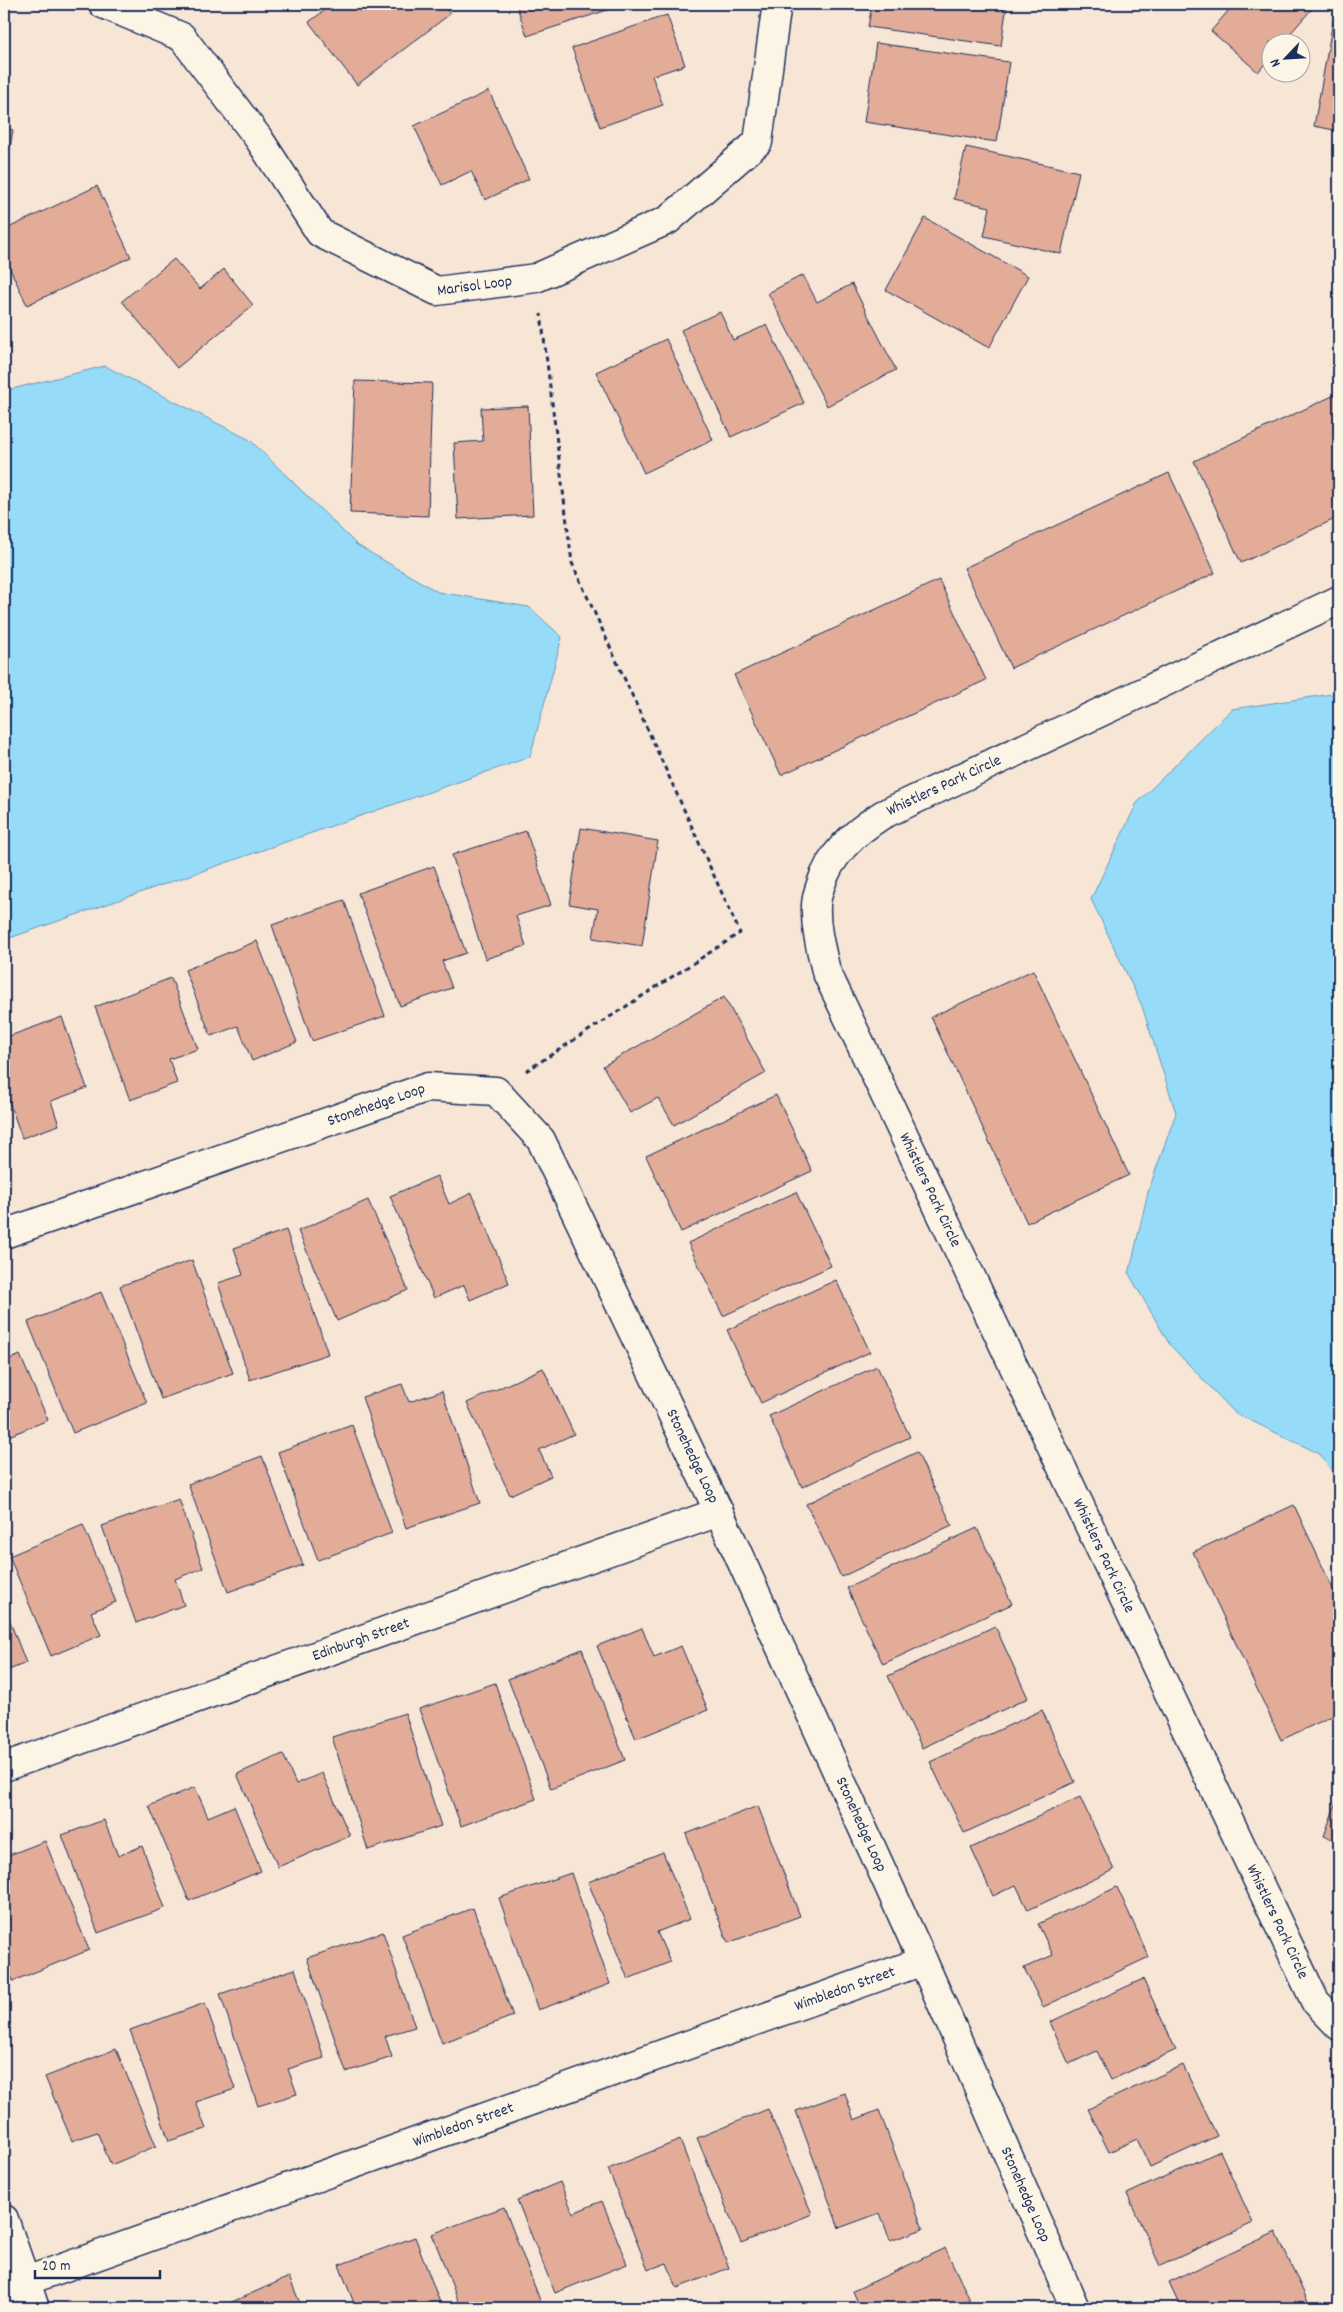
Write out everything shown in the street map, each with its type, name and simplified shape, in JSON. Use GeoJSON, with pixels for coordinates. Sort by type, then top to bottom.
{"type":"FeatureCollection","features":[{"type":"Feature","properties":{"kind":"street","name":"Marisol Loop"},"geometry":{"type":"LineString","coordinates":[[103,4],[182,37],[258,139],[320,233],[438,292],[536,278],[668,220],[758,142],[776,10],[774,4]]}},
{"type":"Feature","properties":{"kind":"street","name":"Whistlers Park Circle"},"geometry":{"type":"LineString","coordinates":[[1339,600],[882,815],[857,831],[839,850],[824,873],[815,904],[817,934],[826,971],[1315,2001],[1339,2026]]}},
{"type":"Feature","properties":{"kind":"street","name":"Stonehedge Loop"},"geometry":{"type":"LineString","coordinates":[[4,1234],[428,1088],[496,1091],[541,1140],[718,1512],[923,1961],[1075,2308]]}},
{"type":"Feature","properties":{"kind":"street","name":"Edinburgh Street"},"geometry":{"type":"LineString","coordinates":[[4,1767],[718,1512]]}},
{"type":"Feature","properties":{"kind":"street","name":"Wimbledon Street"},"geometry":{"type":"LineString","coordinates":[[15,2286],[923,1961]]}},
{"type":"Feature","properties":{"kind":"street"},"geometry":{"type":"LineString","coordinates":[[4,2219],[15,2286],[35,2308]]}},
{"type":"Feature","properties":{"kind":"path"},"geometry":{"type":"LineString","coordinates":[[496,1091],[740,933],[572,562],[536,278]]}},
{"type":"Feature","properties":{"kind":"water"},"geometry":{"type":"Polygon","coordinates":[[[105,366],[250,440],[357,545],[438,592],[529,607],[562,637],[530,757],[4,940],[4,391],[105,366]]]}},
{"type":"Feature","properties":{"kind":"water"},"geometry":{"type":"Polygon","coordinates":[[[1339,693],[1339,1482],[1320,1454],[1235,1413],[1170,1345],[1129,1274],[1148,1192],[1176,1113],[1142,1006],[1091,899],[1137,803],[1232,709],[1339,693]]]}},
{"type":"Feature","properties":{"kind":"building"},"geometry":{"type":"Polygon","coordinates":[[[333,4],[442,4],[450,14],[357,85],[309,22],[333,4]]]}},
{"type":"Feature","properties":{"kind":"building"},"geometry":{"type":"Polygon","coordinates":[[[516,4],[626,4],[527,36],[516,4]]]}},
{"type":"Feature","properties":{"kind":"building"},"geometry":{"type":"Polygon","coordinates":[[[872,4],[1007,4],[1001,46],[868,27],[872,4]]]}},
{"type":"Feature","properties":{"kind":"building"},"geometry":{"type":"Polygon","coordinates":[[[1234,4],[1316,4],[1292,32],[1260,32],[1260,70],[1258,72],[1211,31],[1234,4]]]}},
{"type":"Feature","properties":{"kind":"building"},"geometry":{"type":"Polygon","coordinates":[[[1336,4],[1339,4],[1339,131],[1314,126],[1336,4]]]}},
{"type":"Feature","properties":{"kind":"building"},"geometry":{"type":"Polygon","coordinates":[[[667,15],[685,65],[652,76],[663,105],[600,127],[572,48],[667,15]]]}},
{"type":"Feature","properties":{"kind":"building"},"geometry":{"type":"Polygon","coordinates":[[[876,43],[1009,62],[997,142],[864,122],[876,43]]]}},
{"type":"Feature","properties":{"kind":"building"},"geometry":{"type":"Polygon","coordinates":[[[489,91],[529,179],[485,200],[471,171],[442,185],[414,126],[489,91]]]}},
{"type":"Feature","properties":{"kind":"building"},"geometry":{"type":"Polygon","coordinates":[[[4,128],[13,130],[4,183],[4,128]]]}},
{"type":"Feature","properties":{"kind":"building"},"geometry":{"type":"Polygon","coordinates":[[[966,147],[1079,172],[1061,254],[984,236],[990,207],[954,199],[966,147]]]}},
{"type":"Feature","properties":{"kind":"building"},"geometry":{"type":"Polygon","coordinates":[[[97,186],[131,257],[27,305],[4,256],[4,230],[97,186]]]}},
{"type":"Feature","properties":{"kind":"building"},"geometry":{"type":"Polygon","coordinates":[[[925,218],[1028,276],[989,348],[886,290],[925,218]]]}},
{"type":"Feature","properties":{"kind":"building"},"geometry":{"type":"Polygon","coordinates":[[[174,259],[200,289],[224,269],[253,305],[177,368],[122,301],[174,259]]]}},
{"type":"Feature","properties":{"kind":"building"},"geometry":{"type":"Polygon","coordinates":[[[803,275],[817,302],[852,284],[896,370],[827,406],[768,293],[803,275]]]}},
{"type":"Feature","properties":{"kind":"building"},"geometry":{"type":"Polygon","coordinates":[[[720,312],[733,340],[767,325],[804,403],[731,437],[681,330],[720,312]]]}},
{"type":"Feature","properties":{"kind":"building"},"geometry":{"type":"Polygon","coordinates":[[[666,339],[713,440],[644,473],[596,372],[666,339]]]}},
{"type":"Feature","properties":{"kind":"building"},"geometry":{"type":"Polygon","coordinates":[[[355,381],[432,383],[428,516],[350,513],[355,381]]]}},
{"type":"Feature","properties":{"kind":"building"},"geometry":{"type":"Polygon","coordinates":[[[1339,393],[1339,517],[1241,563],[1194,461],[1339,393]]]}},
{"type":"Feature","properties":{"kind":"building"},"geometry":{"type":"Polygon","coordinates":[[[528,406],[533,515],[458,519],[454,443],[483,441],[481,408],[528,406]]]}},
{"type":"Feature","properties":{"kind":"building"},"geometry":{"type":"Polygon","coordinates":[[[1169,473],[1215,573],[1011,668],[964,568],[1169,473]]]}},
{"type":"Feature","properties":{"kind":"building"},"geometry":{"type":"Polygon","coordinates":[[[939,580],[986,680],[781,775],[734,675],[939,580]]]}},
{"type":"Feature","properties":{"kind":"building"},"geometry":{"type":"Polygon","coordinates":[[[581,828],[658,841],[642,946],[593,938],[598,909],[569,904],[581,828]]]}},
{"type":"Feature","properties":{"kind":"building"},"geometry":{"type":"Polygon","coordinates":[[[526,831],[551,905],[516,916],[526,946],[485,959],[452,855],[526,831]]]}},
{"type":"Feature","properties":{"kind":"building"},"geometry":{"type":"Polygon","coordinates":[[[434,866],[466,953],[442,961],[452,988],[400,1006],[358,893],[434,866]]]}},
{"type":"Feature","properties":{"kind":"building"},"geometry":{"type":"Polygon","coordinates":[[[344,900],[385,1016],[312,1041],[272,925],[344,900]]]}},
{"type":"Feature","properties":{"kind":"building"},"geometry":{"type":"Polygon","coordinates":[[[257,941],[297,1042],[252,1061],[238,1026],[211,1036],[185,970],[257,941]]]}},
{"type":"Feature","properties":{"kind":"building"},"geometry":{"type":"Polygon","coordinates":[[[1033,970],[1129,1175],[1027,1223],[931,1017],[1033,970]]]}},
{"type":"Feature","properties":{"kind":"building"},"geometry":{"type":"Polygon","coordinates":[[[171,978],[198,1049],[169,1059],[177,1083],[130,1100],[95,1007],[171,978]]]}},
{"type":"Feature","properties":{"kind":"building"},"geometry":{"type":"Polygon","coordinates":[[[724,997],[766,1073],[674,1125],[658,1098],[630,1113],[603,1066],[724,997]]]}},
{"type":"Feature","properties":{"kind":"building"},"geometry":{"type":"Polygon","coordinates":[[[62,1017],[87,1088],[51,1101],[59,1125],[22,1138],[4,1087],[4,1038],[62,1017]]]}},
{"type":"Feature","properties":{"kind":"building"},"geometry":{"type":"Polygon","coordinates":[[[776,1095],[812,1171],[681,1232],[646,1156],[776,1095]]]}},
{"type":"Feature","properties":{"kind":"building"},"geometry":{"type":"Polygon","coordinates":[[[437,1176],[449,1204],[472,1193],[509,1283],[470,1300],[464,1285],[434,1298],[390,1196],[437,1176]]]}},
{"type":"Feature","properties":{"kind":"building"},"geometry":{"type":"Polygon","coordinates":[[[796,1192],[831,1266],[723,1316],[688,1243],[796,1192]]]}},
{"type":"Feature","properties":{"kind":"building"},"geometry":{"type":"Polygon","coordinates":[[[368,1200],[408,1290],[337,1321],[298,1231],[368,1200]]]}},
{"type":"Feature","properties":{"kind":"building"},"geometry":{"type":"Polygon","coordinates":[[[286,1230],[328,1354],[250,1380],[218,1283],[243,1275],[234,1248],[286,1230]]]}},
{"type":"Feature","properties":{"kind":"building"},"geometry":{"type":"Polygon","coordinates":[[[192,1260],[233,1373],[161,1399],[120,1286],[192,1260]]]}},
{"type":"Feature","properties":{"kind":"building"},"geometry":{"type":"Polygon","coordinates":[[[836,1280],[870,1352],[761,1403],[727,1330],[836,1280]]]}},
{"type":"Feature","properties":{"kind":"building"},"geometry":{"type":"Polygon","coordinates":[[[101,1292],[147,1403],[73,1433],[28,1322],[101,1292]]]}},
{"type":"Feature","properties":{"kind":"building"},"geometry":{"type":"Polygon","coordinates":[[[20,1355],[48,1420],[4,1438],[4,1362],[20,1355]]]}},
{"type":"Feature","properties":{"kind":"building"},"geometry":{"type":"Polygon","coordinates":[[[877,1366],[910,1437],[802,1487],[769,1416],[877,1366]]]}},
{"type":"Feature","properties":{"kind":"building"},"geometry":{"type":"Polygon","coordinates":[[[543,1368],[574,1434],[539,1450],[551,1476],[510,1495],[467,1403],[543,1368]]]}},
{"type":"Feature","properties":{"kind":"building"},"geometry":{"type":"Polygon","coordinates":[[[402,1384],[409,1402],[442,1391],[480,1503],[406,1528],[362,1397],[402,1384]]]}},
{"type":"Feature","properties":{"kind":"building"},"geometry":{"type":"Polygon","coordinates":[[[352,1425],[392,1533],[318,1560],[278,1452],[352,1425]]]}},
{"type":"Feature","properties":{"kind":"building"},"geometry":{"type":"Polygon","coordinates":[[[917,1452],[952,1525],[841,1577],[806,1504],[917,1452]]]}},
{"type":"Feature","properties":{"kind":"building"},"geometry":{"type":"Polygon","coordinates":[[[262,1456],[303,1565],[228,1592],[188,1484],[262,1456]]]}},
{"type":"Feature","properties":{"kind":"building"},"geometry":{"type":"Polygon","coordinates":[[[179,1499],[203,1568],[175,1579],[184,1605],[136,1623],[102,1526],[179,1499]]]}},
{"type":"Feature","properties":{"kind":"building"},"geometry":{"type":"Polygon","coordinates":[[[1294,1505],[1339,1602],[1339,1713],[1281,1740],[1193,1552],[1294,1505]]]}},
{"type":"Feature","properties":{"kind":"building"},"geometry":{"type":"Polygon","coordinates":[[[83,1525],[116,1602],[91,1612],[101,1635],[51,1656],[9,1556],[83,1525]]]}},
{"type":"Feature","properties":{"kind":"building"},"geometry":{"type":"Polygon","coordinates":[[[977,1528],[1012,1604],[883,1664],[847,1588],[977,1528]]]}},
{"type":"Feature","properties":{"kind":"building"},"geometry":{"type":"Polygon","coordinates":[[[4,1606],[26,1663],[4,1672],[4,1606]]]}},
{"type":"Feature","properties":{"kind":"building"},"geometry":{"type":"Polygon","coordinates":[[[995,1626],[1028,1698],[922,1748],[888,1676],[995,1626]]]}},
{"type":"Feature","properties":{"kind":"building"},"geometry":{"type":"Polygon","coordinates":[[[642,1628],[654,1657],[681,1646],[708,1710],[636,1739],[597,1646],[642,1628]]]}},
{"type":"Feature","properties":{"kind":"building"},"geometry":{"type":"Polygon","coordinates":[[[582,1649],[625,1760],[551,1789],[508,1679],[582,1649]]]}},
{"type":"Feature","properties":{"kind":"building"},"geometry":{"type":"Polygon","coordinates":[[[495,1683],[536,1799],[461,1826],[419,1709],[495,1683]]]}},
{"type":"Feature","properties":{"kind":"building"},"geometry":{"type":"Polygon","coordinates":[[[1042,1710],[1075,1782],[964,1833],[930,1762],[1042,1710]]]}},
{"type":"Feature","properties":{"kind":"building"},"geometry":{"type":"Polygon","coordinates":[[[405,1713],[441,1826],[368,1850],[332,1737],[405,1713]]]}},
{"type":"Feature","properties":{"kind":"building"},"geometry":{"type":"Polygon","coordinates":[[[283,1754],[296,1784],[322,1773],[350,1836],[278,1867],[237,1774],[283,1754]]]}},
{"type":"Feature","properties":{"kind":"building"},"geometry":{"type":"Polygon","coordinates":[[[195,1787],[208,1817],[234,1806],[261,1871],[189,1901],[149,1806],[195,1787]]]}},
{"type":"Feature","properties":{"kind":"building"},"geometry":{"type":"Polygon","coordinates":[[[1339,1795],[1339,1842],[1324,1836],[1339,1795]]]}},
{"type":"Feature","properties":{"kind":"building"},"geometry":{"type":"Polygon","coordinates":[[[1080,1797],[1114,1870],[1028,1910],[1016,1885],[993,1896],[971,1848],[1080,1797]]]}},
{"type":"Feature","properties":{"kind":"building"},"geometry":{"type":"Polygon","coordinates":[[[758,1806],[800,1916],[728,1943],[686,1834],[758,1806]]]}},
{"type":"Feature","properties":{"kind":"building"},"geometry":{"type":"Polygon","coordinates":[[[104,1820],[118,1856],[142,1846],[165,1908],[98,1933],[62,1835],[104,1820]]]}},
{"type":"Feature","properties":{"kind":"building"},"geometry":{"type":"Polygon","coordinates":[[[45,1841],[89,1950],[13,1981],[4,1958],[4,1857],[45,1841]]]}},
{"type":"Feature","properties":{"kind":"building"},"geometry":{"type":"Polygon","coordinates":[[[663,1852],[690,1919],[657,1932],[670,1962],[628,1979],[588,1882],[663,1852]]]}},
{"type":"Feature","properties":{"kind":"building"},"geometry":{"type":"Polygon","coordinates":[[[571,1873],[610,1984],[538,2010],[499,1898],[571,1873]]]}},
{"type":"Feature","properties":{"kind":"building"},"geometry":{"type":"Polygon","coordinates":[[[1117,1887],[1149,1957],[1043,2007],[1024,1968],[1053,1955],[1038,1924],[1117,1887]]]}},
{"type":"Feature","properties":{"kind":"building"},"geometry":{"type":"Polygon","coordinates":[[[473,1908],[513,2016],[442,2043],[402,1935],[473,1908]]]}},
{"type":"Feature","properties":{"kind":"building"},"geometry":{"type":"Polygon","coordinates":[[[383,1932],[415,2027],[385,2036],[392,2057],[346,2072],[307,1958],[383,1932]]]}},
{"type":"Feature","properties":{"kind":"building"},"geometry":{"type":"Polygon","coordinates":[[[295,1969],[324,2058],[288,2069],[297,2094],[258,2106],[220,1994],[295,1969]]]}},
{"type":"Feature","properties":{"kind":"building"},"geometry":{"type":"Polygon","coordinates":[[[1143,1979],[1176,2050],[1111,2080],[1097,2051],[1069,2064],[1050,2022],[1143,1979]]]}},
{"type":"Feature","properties":{"kind":"building"},"geometry":{"type":"Polygon","coordinates":[[[205,2003],[235,2089],[196,2102],[206,2129],[169,2141],[130,2030],[205,2003]]]}},
{"type":"Feature","properties":{"kind":"building"},"geometry":{"type":"Polygon","coordinates":[[[116,2049],[156,2146],[111,2165],[97,2132],[72,2141],[45,2077],[116,2049]]]}},
{"type":"Feature","properties":{"kind":"building"},"geometry":{"type":"Polygon","coordinates":[[[1183,2065],[1217,2136],[1150,2167],[1137,2139],[1109,2152],[1088,2109],[1183,2065]]]}},
{"type":"Feature","properties":{"kind":"building"},"geometry":{"type":"Polygon","coordinates":[[[845,2093],[854,2120],[879,2110],[923,2229],[890,2241],[880,2213],[839,2228],[796,2111],[845,2093]]]}},
{"type":"Feature","properties":{"kind":"building"},"geometry":{"type":"Polygon","coordinates":[[[768,2109],[812,2214],[741,2243],[697,2138],[768,2109]]]}},
{"type":"Feature","properties":{"kind":"building"},"geometry":{"type":"Polygon","coordinates":[[[680,2140],[729,2268],[677,2288],[667,2263],[648,2270],[608,2169],[680,2140]]]}},
{"type":"Feature","properties":{"kind":"building"},"geometry":{"type":"Polygon","coordinates":[[[1220,2151],[1253,2223],[1160,2266],[1127,2194],[1220,2151]]]}},
{"type":"Feature","properties":{"kind":"building"},"geometry":{"type":"Polygon","coordinates":[[[560,2182],[573,2213],[602,2201],[627,2264],[555,2293],[517,2200],[560,2182]]]}},
{"type":"Feature","properties":{"kind":"building"},"geometry":{"type":"Polygon","coordinates":[[[504,2207],[543,2308],[461,2308],[432,2234],[504,2207]]]}},
{"type":"Feature","properties":{"kind":"building"},"geometry":{"type":"Polygon","coordinates":[[[1276,2232],[1308,2302],[1295,2308],[1181,2308],[1169,2282],[1276,2232]]]}},
{"type":"Feature","properties":{"kind":"building"},"geometry":{"type":"Polygon","coordinates":[[[415,2237],[442,2308],[356,2308],[339,2265],[415,2237]]]}},
{"type":"Feature","properties":{"kind":"building"},"geometry":{"type":"Polygon","coordinates":[[[945,2248],[970,2300],[953,2308],[860,2308],[853,2291],[945,2248]]]}},
{"type":"Feature","properties":{"kind":"building"},"geometry":{"type":"Polygon","coordinates":[[[289,2277],[302,2308],[218,2308],[289,2277]]]}}]}
